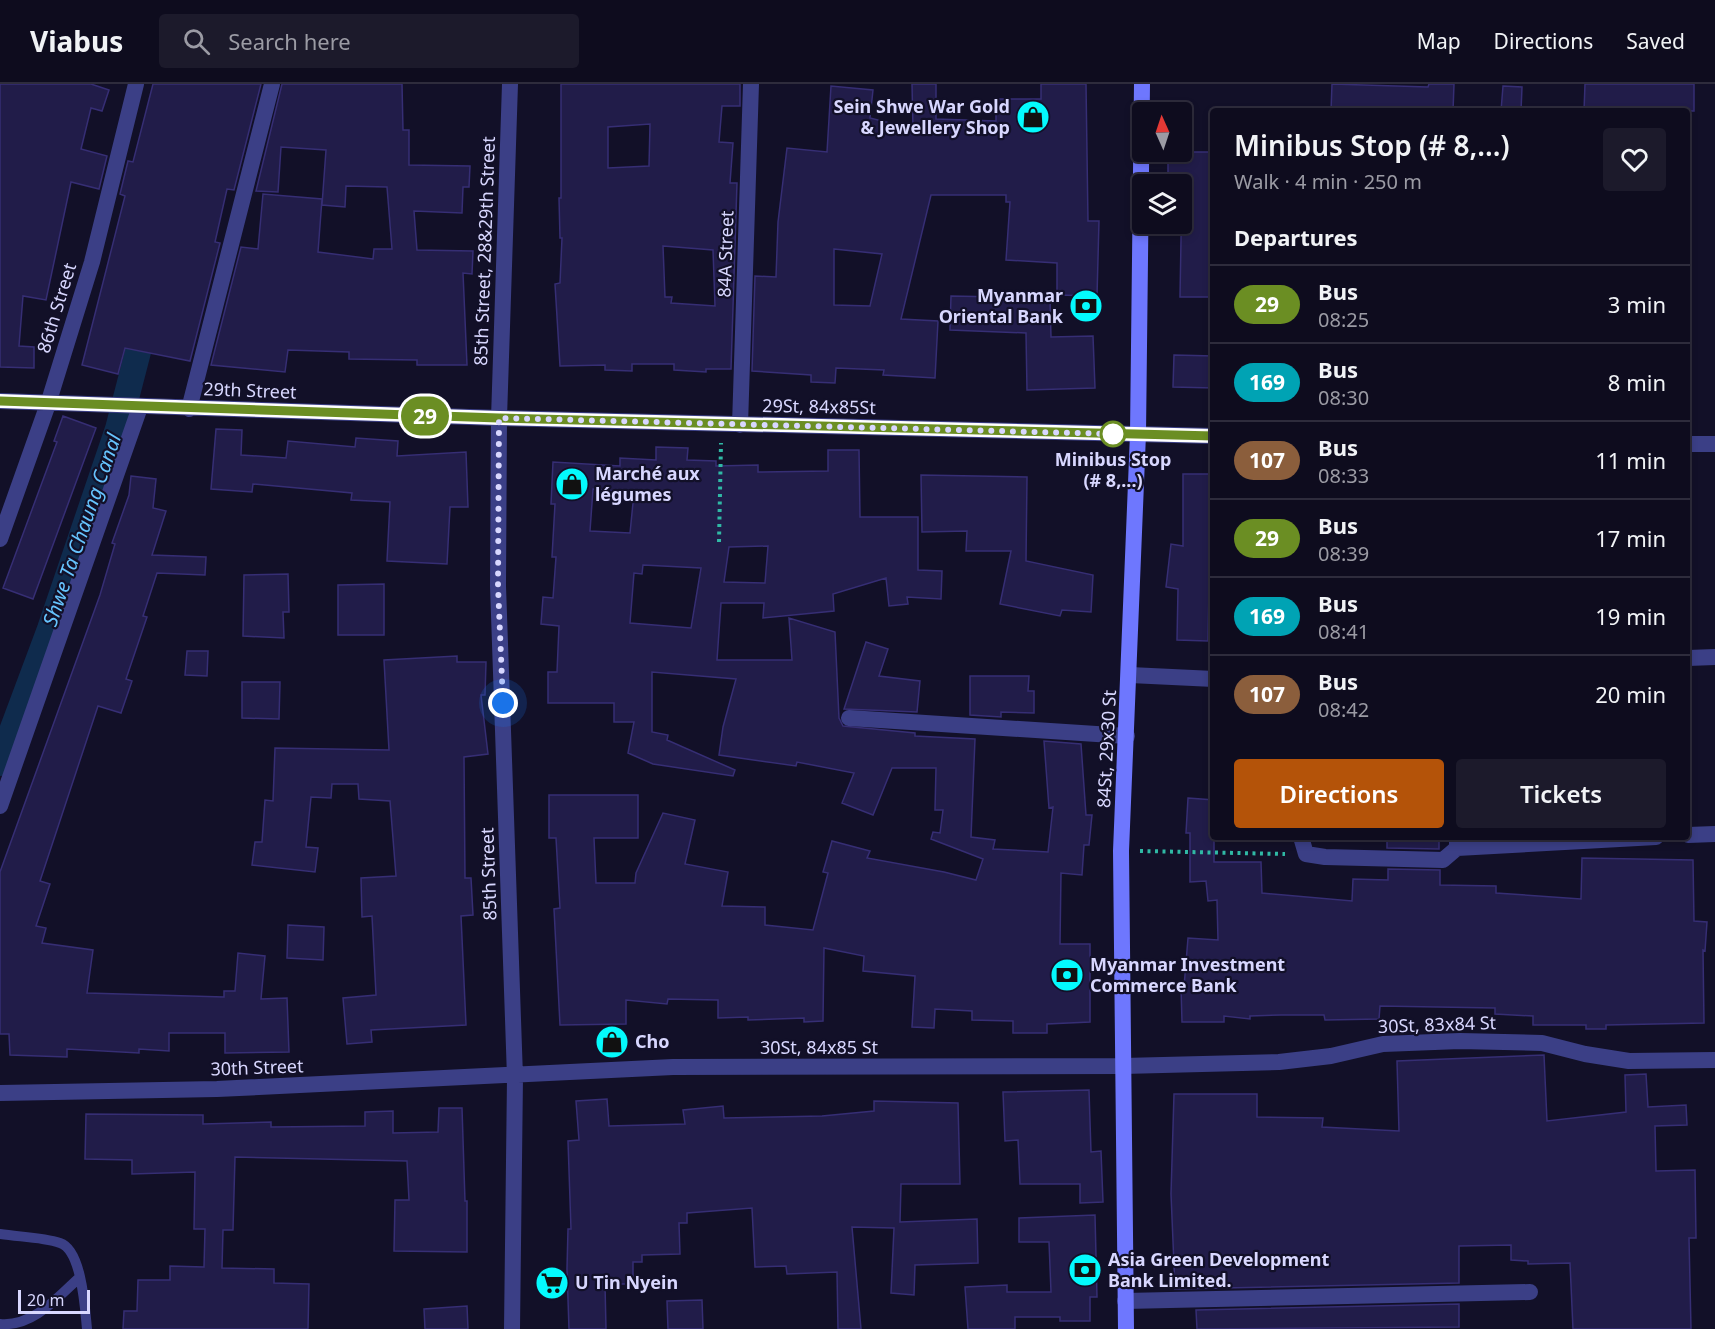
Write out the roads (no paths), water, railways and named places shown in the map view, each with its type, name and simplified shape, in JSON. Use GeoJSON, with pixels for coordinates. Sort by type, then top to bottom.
{"type":"FeatureCollection","features":[{"type":"Feature","properties":{"kind":"main road","name":"84St, 29x30 St"},"geometry":{"type":"LineString","coordinates":[[1126,1329],[1121,850],[1130,675],[1138,434],[1142,84]]}},
{"type":"Feature","properties":{"kind":"street","name":"86th Street"},"geometry":{"type":"LineString","coordinates":[[0,539],[48,404],[92,262],[136,84]]}},
{"type":"Feature","properties":{"kind":"street"},"geometry":{"type":"LineString","coordinates":[[189,409],[272,84]]}},
{"type":"Feature","properties":{"kind":"street","name":"85th Street, 28&29th Street"},"geometry":{"type":"LineString","coordinates":[[499,418],[510,84]]}},
{"type":"Feature","properties":{"kind":"street","name":"84A Street"},"geometry":{"type":"LineString","coordinates":[[740,424],[752,84]]}},
{"type":"Feature","properties":{"kind":"street","name":"29th Street"},"geometry":{"type":"LineString","coordinates":[[0,401],[499,418]]}},
{"type":"Feature","properties":{"kind":"street"},"geometry":{"type":"LineString","coordinates":[[0,806],[138,407]]}},
{"type":"Feature","properties":{"kind":"street","name":"29St, 84x85St"},"geometry":{"type":"LineString","coordinates":[[499,418],[1210,436]]}},
{"type":"Feature","properties":{"kind":"street","name":"85th Street"},"geometry":{"type":"LineString","coordinates":[[499,418],[498,586],[515,1077],[512,1329]]}},
{"type":"Feature","properties":{"kind":"street"},"geometry":{"type":"LineString","coordinates":[[1690,444],[1715,444]]}},
{"type":"Feature","properties":{"kind":"street"},"geometry":{"type":"LineString","coordinates":[[1690,658],[1715,657]]}},
{"type":"Feature","properties":{"kind":"street"},"geometry":{"type":"LineString","coordinates":[[1130,675],[1210,679]]}},
{"type":"Feature","properties":{"kind":"street"},"geometry":{"type":"LineString","coordinates":[[849,718],[1127,736]]}},
{"type":"Feature","properties":{"kind":"street"},"geometry":{"type":"LineString","coordinates":[[1690,835],[1715,834]]}},
{"type":"Feature","properties":{"kind":"street"},"geometry":{"type":"LineString","coordinates":[[1302,840],[1306,854],[1325,857],[1443,860],[1457,842],[1537,840]]}},
{"type":"Feature","properties":{"kind":"street","name":"30St, 83x84 St"},"geometry":{"type":"LineString","coordinates":[[1123,1066],[1279,1062],[1331,1056],[1383,1044],[1460,1041],[1542,1043],[1585,1054],[1629,1060],[1715,1060]]}},
{"type":"Feature","properties":{"kind":"street","name":"30St, 84x85 St"},"geometry":{"type":"LineString","coordinates":[[515,1077],[592,1069],[673,1067],[1123,1066]]}},
{"type":"Feature","properties":{"kind":"street","name":"30th Street"},"geometry":{"type":"LineString","coordinates":[[0,1094],[218,1089],[515,1077]]}},
{"type":"Feature","properties":{"kind":"street"},"geometry":{"type":"LineString","coordinates":[[1125,1301],[1530,1292]]}},
{"type":"Feature","properties":{"kind":"lane"},"geometry":{"type":"LineString","coordinates":[[0,1234],[62,1243],[71,1250],[80,1277],[87,1329]]}},
{"type":"Feature","properties":{"kind":"lane"},"geometry":{"type":"LineString","coordinates":[[0,1324],[22,1323],[41,1311],[80,1277]]}},
{"type":"Feature","properties":{"kind":"waterway","name":"Shwe Ta Chaung Canal"},"geometry":{"type":"LineString","coordinates":[[0,763],[50,629],[118,429],[147,317]]}},
{"type":"Feature","properties":{"kind":"place","name":"Sein Shwe War Gold & Jewellery Shop"},"geometry":{"type":"Point","coordinates":[1033,117]}},
{"type":"Feature","properties":{"kind":"place","name":"Myanmar Oriental Bank"},"geometry":{"type":"Point","coordinates":[1086,306]}},
{"type":"Feature","properties":{"kind":"place","name":"Minibus Stop (# 8,...)"},"geometry":{"type":"Point","coordinates":[1113,434]}},
{"type":"Feature","properties":{"kind":"place","name":"Marché aux légumes"},"geometry":{"type":"Point","coordinates":[572,484]}},
{"type":"Feature","properties":{"kind":"place","name":"Myanmar Investment Commerce Bank"},"geometry":{"type":"Point","coordinates":[1067,975]}},
{"type":"Feature","properties":{"kind":"place","name":"Cho"},"geometry":{"type":"Point","coordinates":[612,1042]}},
{"type":"Feature","properties":{"kind":"place","name":"Asia Green Development Bank Limited."},"geometry":{"type":"Point","coordinates":[1085,1270]}},
{"type":"Feature","properties":{"kind":"place","name":"U Tin Nyein"},"geometry":{"type":"Point","coordinates":[552,1283]}}]}
